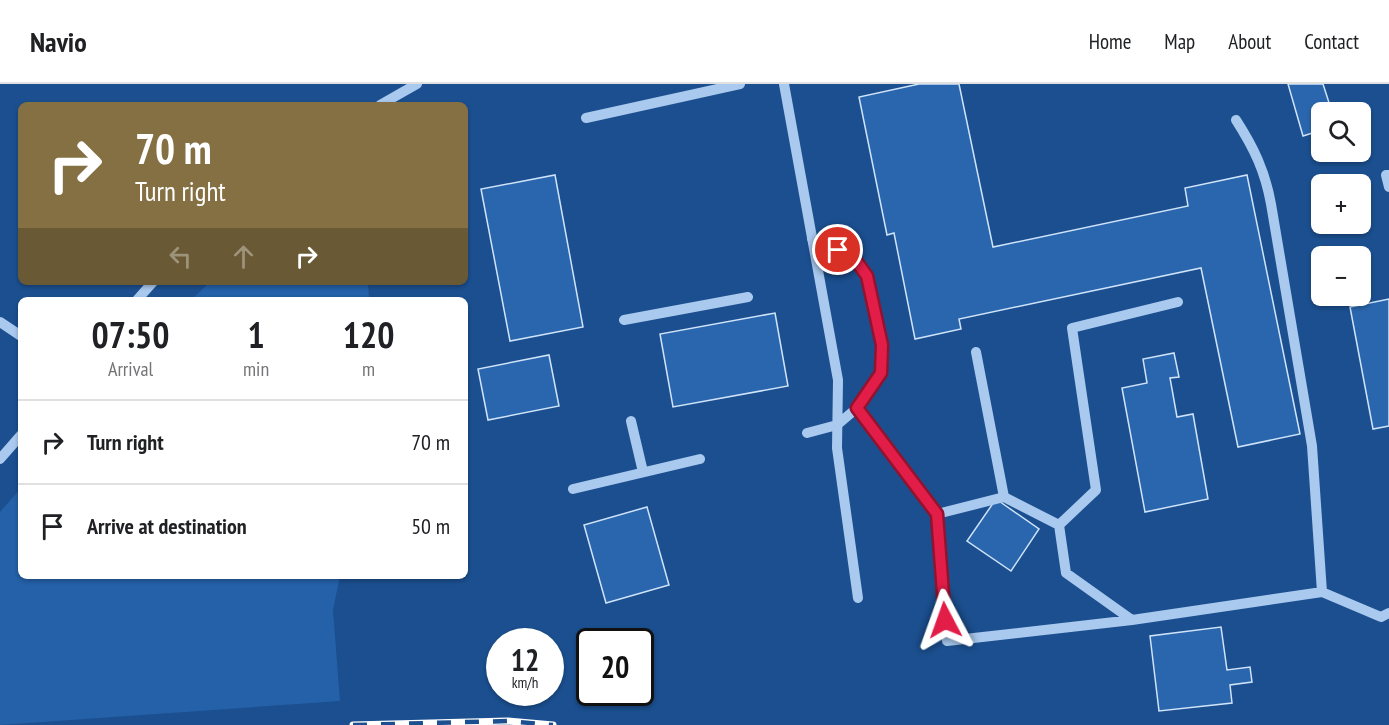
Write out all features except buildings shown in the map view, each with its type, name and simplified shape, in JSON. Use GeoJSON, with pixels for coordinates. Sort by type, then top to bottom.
{"type":"FeatureCollection","features":[{"type":"Feature","properties":{"kind":"street"},"geometry":{"type":"LineString","coordinates":[[385,102],[417,84]]}},
{"type":"Feature","properties":{"kind":"street"},"geometry":{"type":"LineString","coordinates":[[586,118],[740,84]]}},
{"type":"Feature","properties":{"kind":"street"},"geometry":{"type":"LineString","coordinates":[[784,84],[838,380],[837,448],[858,598]]}},
{"type":"Feature","properties":{"kind":"street"},"geometry":{"type":"LineString","coordinates":[[1236,120],[1255,149],[1266,176],[1312,446],[1322,592]]}},
{"type":"Feature","properties":{"kind":"street"},"geometry":{"type":"LineString","coordinates":[[1389,175],[1386,175],[1389,188]]}},
{"type":"Feature","properties":{"kind":"street"},"geometry":{"type":"LineString","coordinates":[[807,433],[837,425],[857,408],[881,373],[882,345],[867,276],[857,262],[838,250],[812,239]]}},
{"type":"Feature","properties":{"kind":"street"},"geometry":{"type":"LineString","coordinates":[[140,297],[150,285]]}},
{"type":"Feature","properties":{"kind":"street"},"geometry":{"type":"LineString","coordinates":[[624,320],[748,297]]}},
{"type":"Feature","properties":{"kind":"street"},"geometry":{"type":"LineString","coordinates":[[1059,525],[1096,490],[1072,328],[1178,302]]}},
{"type":"Feature","properties":{"kind":"street"},"geometry":{"type":"LineString","coordinates":[[0,322],[18,334]]}},
{"type":"Feature","properties":{"kind":"street"},"geometry":{"type":"LineString","coordinates":[[976,352],[1004,496]]}},
{"type":"Feature","properties":{"kind":"street"},"geometry":{"type":"LineString","coordinates":[[857,408],[937,514],[947,640],[1132,620],[1322,592],[1381,616],[1389,613]]}},
{"type":"Feature","properties":{"kind":"street"},"geometry":{"type":"LineString","coordinates":[[631,421],[644,472]]}},
{"type":"Feature","properties":{"kind":"street"},"geometry":{"type":"LineString","coordinates":[[0,458],[18,438]]}},
{"type":"Feature","properties":{"kind":"street"},"geometry":{"type":"LineString","coordinates":[[573,489],[700,459]]}},
{"type":"Feature","properties":{"kind":"street"},"geometry":{"type":"LineString","coordinates":[[937,514],[1004,496],[1059,525]]}},
{"type":"Feature","properties":{"kind":"street"},"geometry":{"type":"LineString","coordinates":[[1059,525],[1066,573],[1132,620]]}},
{"type":"Feature","properties":{"kind":"shaded area"},"geometry":{"type":"Polygon","coordinates":[[[207,285],[368,285],[369,297],[194,297],[207,285]]]}},
{"type":"Feature","properties":{"kind":"shaded area"},"geometry":{"type":"Polygon","coordinates":[[[18,491],[18,579],[339,579],[333,610],[340,701],[0,725],[0,512],[18,491]]]}},
{"type":"Feature","properties":{"kind":"railway"},"geometry":{"type":"LineString","coordinates":[[353,725],[508,721],[553,725]]}},
{"type":"Feature","properties":{"kind":"route"},"geometry":{"type":"LineString","coordinates":[[838,250],[857,262],[867,276],[882,345],[881,373],[870,394],[857,408],[937,514],[945,620]]}}]}
